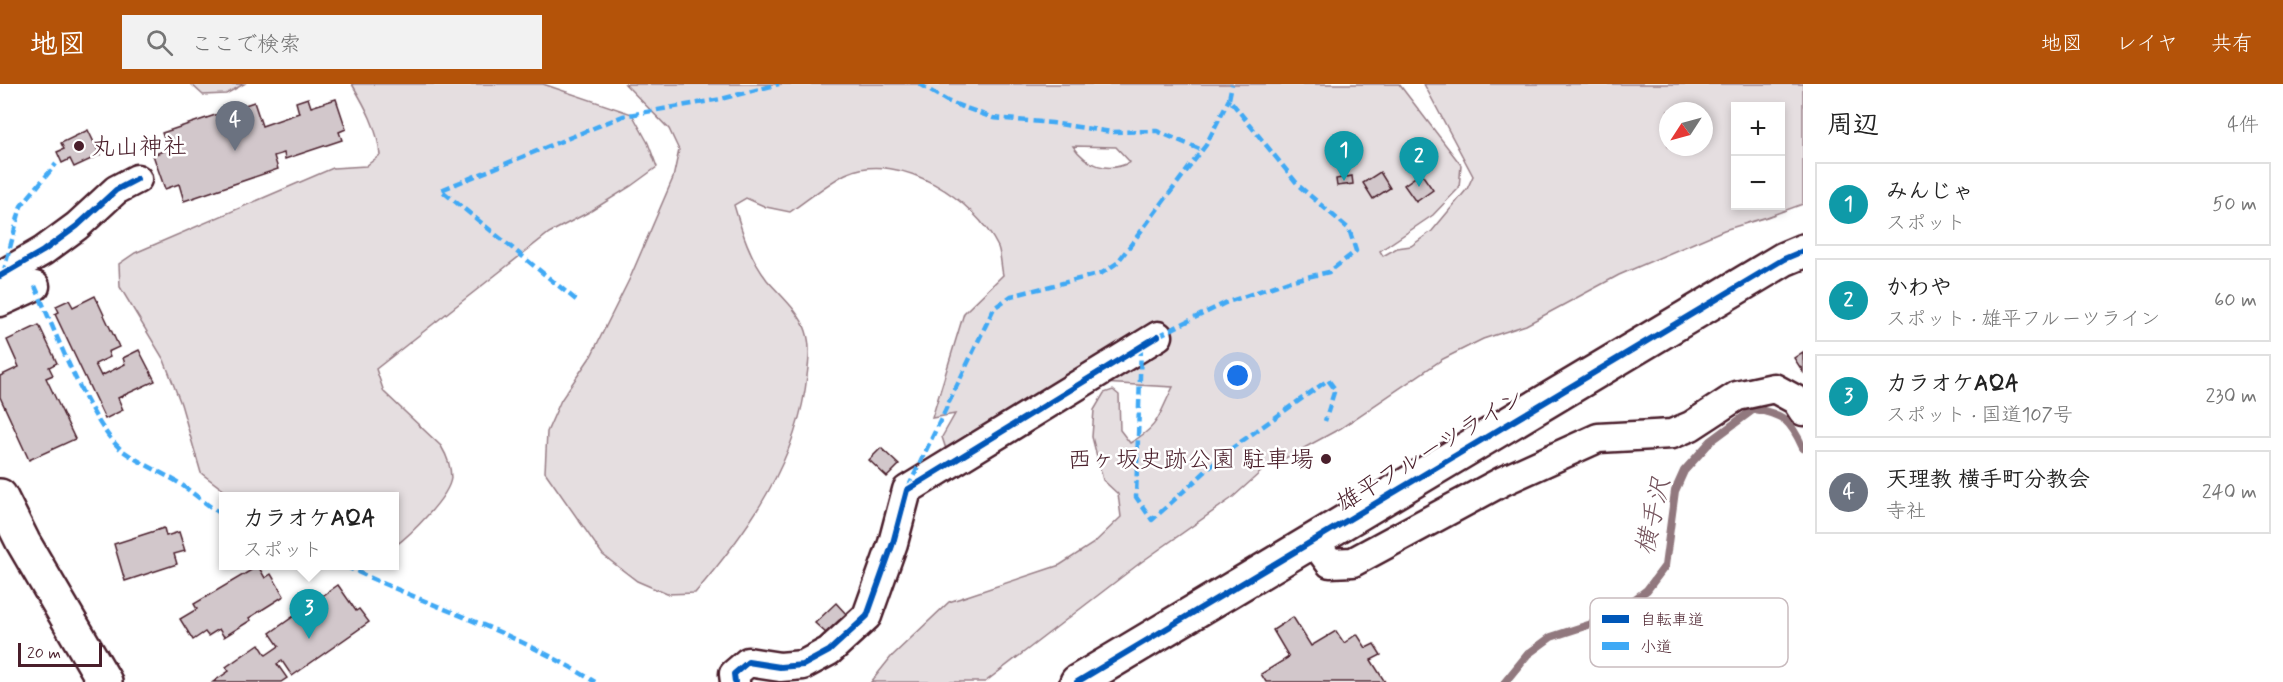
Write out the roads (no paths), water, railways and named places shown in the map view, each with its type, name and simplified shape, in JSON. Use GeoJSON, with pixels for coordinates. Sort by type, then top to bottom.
{"type":"FeatureCollection","features":[{"type":"Feature","properties":{"kind":"main road","name":"雄平フルーツライン"},"geometry":{"type":"LineString","coordinates":[[1077,682],[1784,259],[1803,251]]}},
{"type":"Feature","properties":{"kind":"main road"},"geometry":{"type":"LineString","coordinates":[[0,496],[23,542],[105,682]]}},
{"type":"Feature","properties":{"kind":"street"},"geometry":{"type":"LineString","coordinates":[[0,276],[44,251],[77,226],[116,190],[137,179]]}},
{"type":"Feature","properties":{"kind":"street"},"geometry":{"type":"LineString","coordinates":[[0,302],[34,286]]}},
{"type":"Feature","properties":{"kind":"street"},"geometry":{"type":"LineString","coordinates":[[735,682],[734,674],[748,662],[780,667],[803,665],[829,651],[867,616],[893,543],[907,490],[1158,336]]}},
{"type":"Feature","properties":{"kind":"street"},"geometry":{"type":"LineString","coordinates":[[1313,540],[1330,563],[1353,562],[1503,481],[1598,438],[1672,434],[1691,426],[1737,396],[1774,388],[1796,400],[1803,411]]}},
{"type":"Feature","properties":{"kind":"waterway","name":"横手沢"},"geometry":{"type":"LineString","coordinates":[[1636,598],[1647,590],[1665,566],[1675,491],[1684,471],[1711,441],[1754,409],[1780,416],[1795,431],[1803,448]]}},
{"type":"Feature","properties":{"kind":"waterway","name":"横手沢"},"geometry":{"type":"LineString","coordinates":[[1505,682],[1528,654],[1551,637],[1590,624]]}},
{"type":"Feature","properties":{"kind":"place","name":"丸山神社"},"geometry":{"type":"Point","coordinates":[79,146]}},
{"type":"Feature","properties":{"kind":"place","name":"天理教 横手町分教会"},"geometry":{"type":"Point","coordinates":[235,151]}},
{"type":"Feature","properties":{"kind":"place","name":"みんじゃ"},"geometry":{"type":"Point","coordinates":[1344,181]}},
{"type":"Feature","properties":{"kind":"place","name":"かわや"},"geometry":{"type":"Point","coordinates":[1419,187]}},
{"type":"Feature","properties":{"kind":"place","name":"西ヶ坂史跡公園 駐車場"},"geometry":{"type":"Point","coordinates":[1326,459]}},
{"type":"Feature","properties":{"kind":"place","name":"カラオケAQA"},"geometry":{"type":"Point","coordinates":[309,639]}}]}
